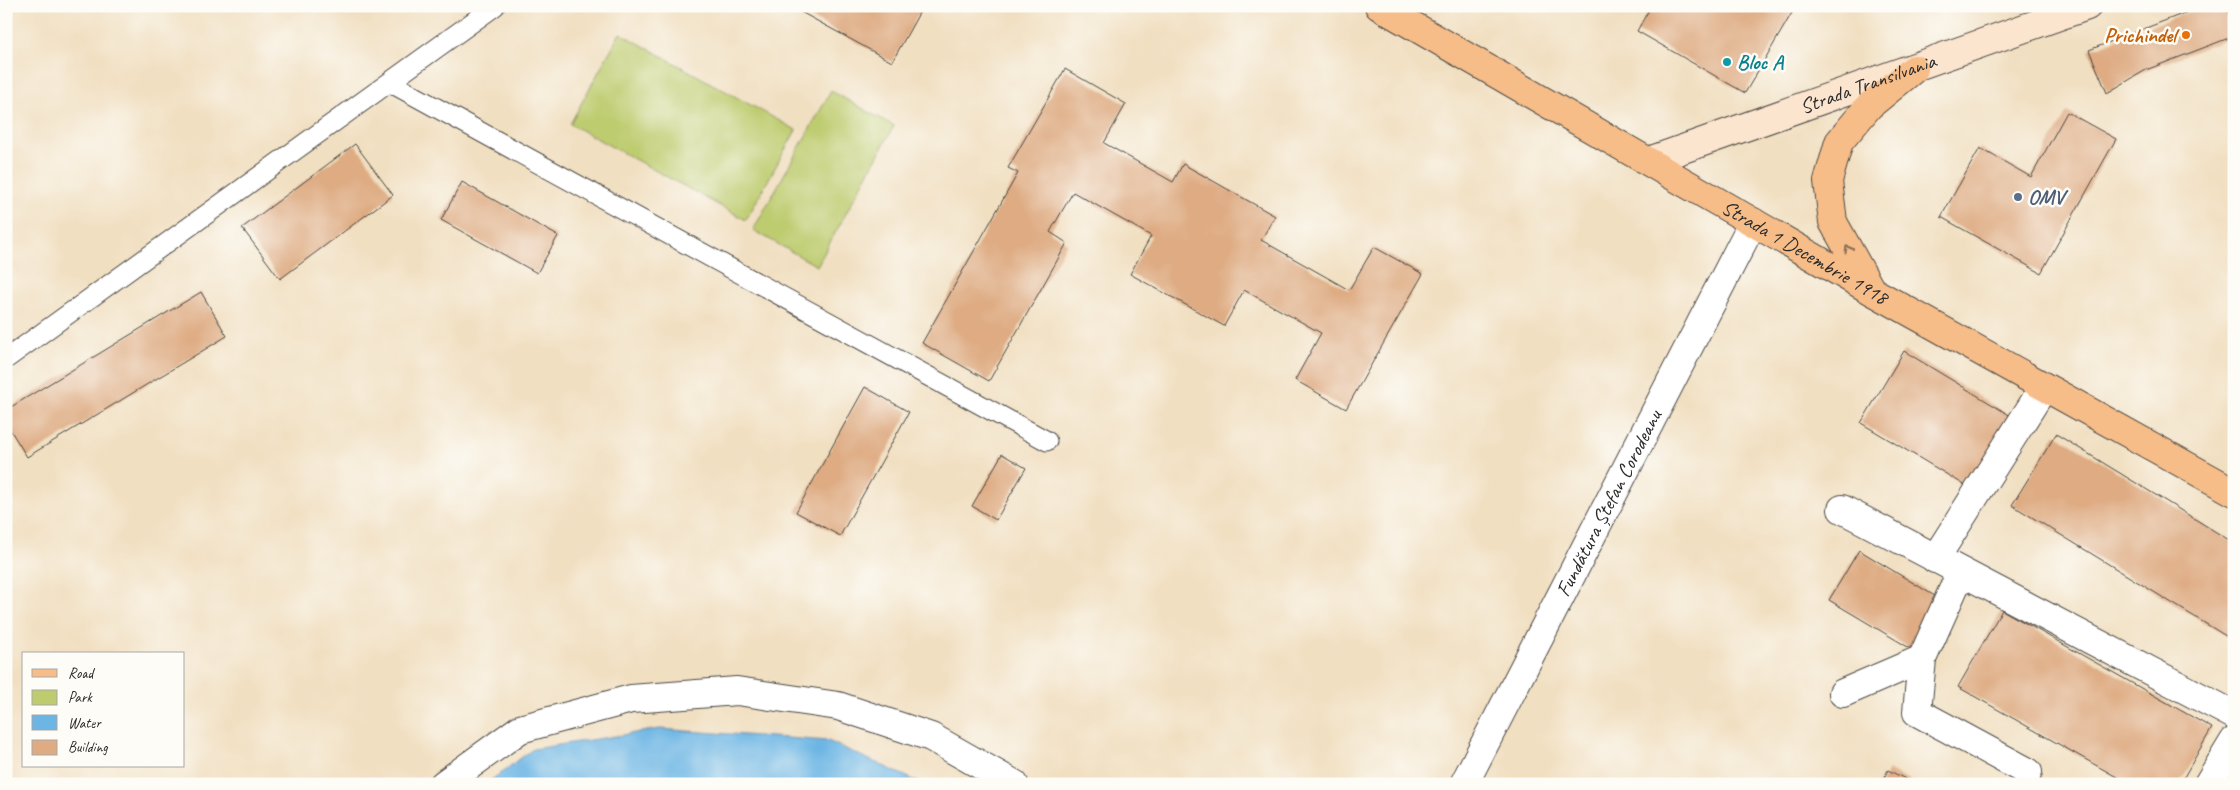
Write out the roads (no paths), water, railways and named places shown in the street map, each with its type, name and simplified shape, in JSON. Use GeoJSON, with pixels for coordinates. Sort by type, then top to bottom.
{"type":"FeatureCollection","features":[{"type":"Feature","properties":{"kind":"main road","name":"Strada 1 Decembrie 1918"},"geometry":{"type":"LineString","coordinates":[[1380,6],[1872,291],[2234,492]]}},
{"type":"Feature","properties":{"kind":"main road","name":"Strada Transilvania"},"geometry":{"type":"LineString","coordinates":[[1649,161],[1914,69],[2087,6]]}},
{"type":"Feature","properties":{"kind":"main road"},"geometry":{"type":"LineString","coordinates":[[1872,291],[1832,222],[1828,181],[1840,142],[1869,106],[1914,69]]}},
{"type":"Feature","properties":{"kind":"street","name":"Fundătura Ștefan Corodeanu"},"geometry":{"type":"LineString","coordinates":[[1464,784],[1752,222]]}},
{"type":"Feature","properties":{"kind":"street"},"geometry":{"type":"LineString","coordinates":[[1936,558],[2044,386]]}},
{"type":"Feature","properties":{"kind":"street"},"geometry":{"type":"LineString","coordinates":[[1842,509],[2234,715]]}},
{"type":"Feature","properties":{"kind":"street"},"geometry":{"type":"LineString","coordinates":[[1961,572],[1922,659],[1917,712],[2028,772]]}},
{"type":"Feature","properties":{"kind":"street"},"geometry":{"type":"LineString","coordinates":[[1843,693],[1922,659]]}},
{"type":"Feature","properties":{"kind":"street"},"geometry":{"type":"LineString","coordinates":[[444,784],[520,730],[631,699],[737,691],[838,706],[931,737],[1014,784]]}},
{"type":"Feature","properties":{"kind":"street"},"geometry":{"type":"LineString","coordinates":[[2208,784],[2234,741]]}},
{"type":"Feature","properties":{"kind":"lane"},"geometry":{"type":"LineString","coordinates":[[6,359],[496,6]]}},
{"type":"Feature","properties":{"kind":"lane"},"geometry":{"type":"LineString","coordinates":[[391,83],[1046,441]]}},
{"type":"Feature","properties":{"kind":"water"},"geometry":{"type":"Polygon","coordinates":[[[660,729],[828,741],[923,784],[486,784],[533,749],[660,729]]]}},
{"type":"Feature","properties":{"kind":"place","name":"Prichindel"},"geometry":{"type":"Point","coordinates":[2186,35]}},
{"type":"Feature","properties":{"kind":"place","name":"Bloc A"},"geometry":{"type":"Point","coordinates":[1727,62]}},
{"type":"Feature","properties":{"kind":"place","name":"OMV"},"geometry":{"type":"Point","coordinates":[2018,197]}}]}
